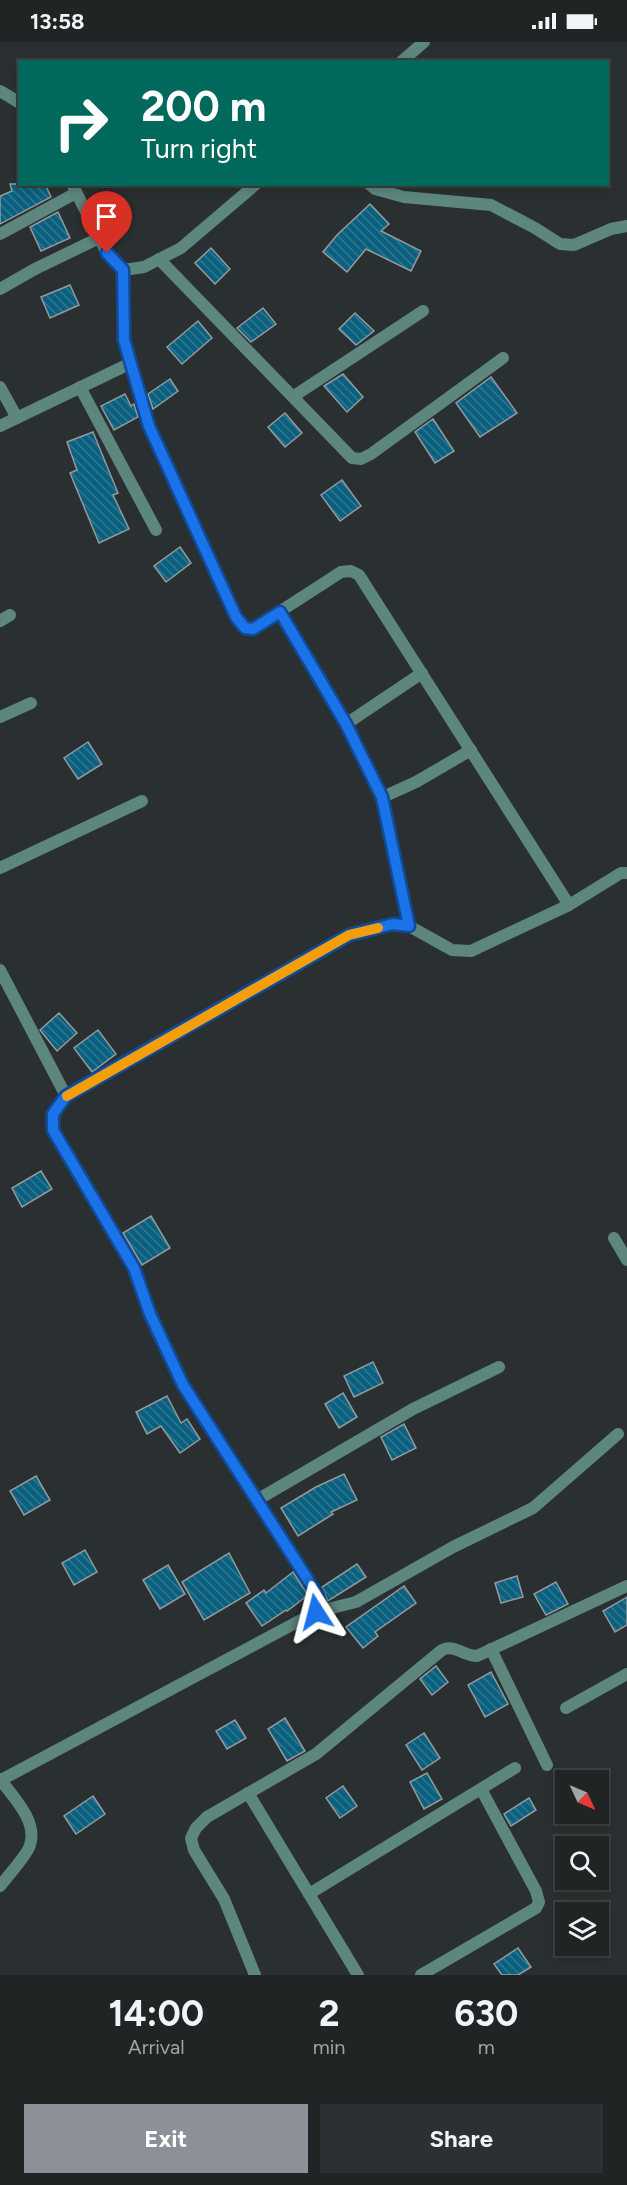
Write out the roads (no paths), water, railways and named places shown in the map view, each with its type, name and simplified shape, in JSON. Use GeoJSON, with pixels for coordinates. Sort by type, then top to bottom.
{"type":"FeatureCollection","features":[{"type":"Feature","properties":{"kind":"street"},"geometry":{"type":"LineString","coordinates":[[403,60],[424,42]]}},
{"type":"Feature","properties":{"kind":"street"},"geometry":{"type":"LineString","coordinates":[[0,91],[18,102]]}},
{"type":"Feature","properties":{"kind":"street"},"geometry":{"type":"LineString","coordinates":[[123,270],[144,267],[181,248],[254,186]]}},
{"type":"Feature","properties":{"kind":"street"},"geometry":{"type":"LineString","coordinates":[[371,186],[405,197],[491,205],[560,244],[574,245],[611,229],[627,226]]}},
{"type":"Feature","properties":{"kind":"street"},"geometry":{"type":"LineString","coordinates":[[0,234],[74,189],[107,253],[123,270],[124,340],[149,426],[236,617],[245,628],[253,629],[341,572],[351,571],[359,575],[569,906]]}},
{"type":"Feature","properties":{"kind":"street"},"geometry":{"type":"LineString","coordinates":[[0,289],[99,238]]}},
{"type":"Feature","properties":{"kind":"street"},"geometry":{"type":"LineString","coordinates":[[159,259],[352,458],[361,459],[372,454],[503,358]]}},
{"type":"Feature","properties":{"kind":"street"},"geometry":{"type":"LineString","coordinates":[[294,396],[423,311]]}},
{"type":"Feature","properties":{"kind":"street"},"geometry":{"type":"LineString","coordinates":[[0,426],[131,363]]}},
{"type":"Feature","properties":{"kind":"street"},"geometry":{"type":"LineString","coordinates":[[0,387],[17,418]]}},
{"type":"Feature","properties":{"kind":"street"},"geometry":{"type":"LineString","coordinates":[[80,387],[156,530]]}},
{"type":"Feature","properties":{"kind":"street"},"geometry":{"type":"LineString","coordinates":[[280,612],[346,724],[382,797],[409,926]]}},
{"type":"Feature","properties":{"kind":"street"},"geometry":{"type":"LineString","coordinates":[[346,724],[422,673]]}},
{"type":"Feature","properties":{"kind":"street"},"geometry":{"type":"LineString","coordinates":[[0,717],[31,702]]}},
{"type":"Feature","properties":{"kind":"street"},"geometry":{"type":"LineString","coordinates":[[382,797],[416,782],[471,750]]}},
{"type":"Feature","properties":{"kind":"street"},"geometry":{"type":"LineString","coordinates":[[0,868],[142,801]]}},
{"type":"Feature","properties":{"kind":"street"},"geometry":{"type":"LineString","coordinates":[[316,1612],[320,1604],[317,1594],[183,1385],[150,1314],[134,1268],[53,1130],[53,1114],[66,1096],[349,935],[393,924],[409,926],[452,950],[471,951],[569,906],[621,873],[627,873]]}},
{"type":"Feature","properties":{"kind":"street"},"geometry":{"type":"LineString","coordinates":[[0,970],[66,1096]]}},
{"type":"Feature","properties":{"kind":"street"},"geometry":{"type":"LineString","coordinates":[[614,1238],[627,1260]]}},
{"type":"Feature","properties":{"kind":"street"},"geometry":{"type":"LineString","coordinates":[[257,1500],[413,1409],[499,1367]]}},
{"type":"Feature","properties":{"kind":"street"},"geometry":{"type":"LineString","coordinates":[[0,1886],[30,1846],[31,1831],[25,1812],[0,1780],[316,1612],[356,1602],[453,1547],[533,1508],[618,1434]]}},
{"type":"Feature","properties":{"kind":"street"},"geometry":{"type":"LineString","coordinates":[[255,1975],[224,1899],[194,1850],[191,1838],[196,1828],[207,1817],[316,1754],[447,1647],[469,1656],[477,1656],[627,1586]]}},
{"type":"Feature","properties":{"kind":"street"},"geometry":{"type":"LineString","coordinates":[[491,1649],[547,1765]]}},
{"type":"Feature","properties":{"kind":"street"},"geometry":{"type":"LineString","coordinates":[[566,1708],[627,1674]]}},
{"type":"Feature","properties":{"kind":"street"},"geometry":{"type":"LineString","coordinates":[[309,1894],[516,1768]]}},
{"type":"Feature","properties":{"kind":"street"},"geometry":{"type":"LineString","coordinates":[[421,1975],[536,1908],[540,1902],[481,1789]]}},
{"type":"Feature","properties":{"kind":"street"},"geometry":{"type":"LineString","coordinates":[[248,1793],[355,1974]]}}]}
